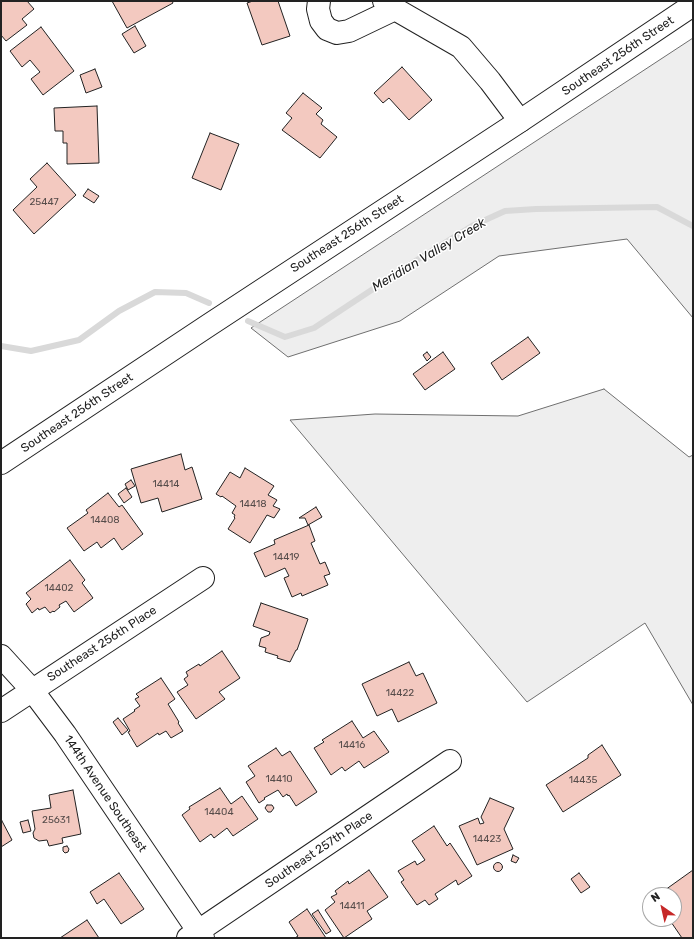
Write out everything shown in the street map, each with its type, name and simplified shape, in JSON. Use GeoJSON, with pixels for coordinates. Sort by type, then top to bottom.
{"type":"FeatureCollection","features":[{"type":"Feature","properties":{"kind":"street"},"geometry":{"type":"LineString","coordinates":[[319,1],[318,9],[321,21],[327,29],[337,33],[349,31],[390,5],[461,46],[520,121]]}},
{"type":"Feature","properties":{"kind":"street","name":"Southeast 256th Street"},"geometry":{"type":"LineString","coordinates":[[1,463],[520,121],[693,5]]}},
{"type":"Feature","properties":{"kind":"street","name":"Southeast 256th Place"},"geometry":{"type":"LineString","coordinates":[[1,711],[203,578]]}},
{"type":"Feature","properties":{"kind":"street","name":"144th Avenue Southeast"},"geometry":{"type":"LineString","coordinates":[[1,656],[32,690],[65,734],[196,936]]}},
{"type":"Feature","properties":{"kind":"street","name":"Southeast 257th Place"},"geometry":{"type":"LineString","coordinates":[[196,936],[450,761]]}},
{"type":"Feature","properties":{"kind":"shaded area"},"geometry":{"type":"Polygon","coordinates":[[[693,38],[693,318],[627,239],[499,256],[400,321],[288,357],[251,328],[693,38]]]}},
{"type":"Feature","properties":{"kind":"shaded area"},"geometry":{"type":"Polygon","coordinates":[[[604,389],[689,457],[693,455],[693,705],[645,623],[527,702],[290,420],[375,414],[518,416],[604,389]]]}},
{"type":"Feature","properties":{"kind":"building"},"geometry":{"type":"Polygon","coordinates":[[[1,1],[27,1],[34,9],[22,19],[27,25],[6,41],[1,35],[1,1]]]}},
{"type":"Feature","properties":{"kind":"building"},"geometry":{"type":"Polygon","coordinates":[[[112,1],[172,1],[173,3],[127,28],[112,1]]]}},
{"type":"Feature","properties":{"kind":"building"},"geometry":{"type":"Polygon","coordinates":[[[253,1],[278,1],[290,36],[262,45],[247,3],[253,1]]]}},
{"type":"Feature","properties":{"kind":"building"},"geometry":{"type":"Polygon","coordinates":[[[135,26],[146,46],[134,53],[122,34],[135,26]]]}},
{"type":"Feature","properties":{"kind":"building"},"geometry":{"type":"Polygon","coordinates":[[[41,27],[74,71],[43,95],[31,79],[40,72],[30,60],[22,67],[10,51],[41,27]]]}},
{"type":"Feature","properties":{"kind":"building"},"geometry":{"type":"Polygon","coordinates":[[[402,67],[432,100],[409,120],[389,98],[383,103],[374,93],[402,67]]]}},
{"type":"Feature","properties":{"kind":"building"},"geometry":{"type":"Polygon","coordinates":[[[95,69],[102,87],[86,93],[80,75],[95,69]]]}},
{"type":"Feature","properties":{"kind":"building"},"geometry":{"type":"Polygon","coordinates":[[[303,93],[322,108],[316,114],[323,120],[321,124],[337,137],[320,158],[282,130],[292,118],[286,113],[303,93]]]}},
{"type":"Feature","properties":{"kind":"building"},"geometry":{"type":"Polygon","coordinates":[[[97,106],[99,163],[67,164],[67,143],[63,143],[63,131],[55,131],[54,108],[97,106]]]}},
{"type":"Feature","properties":{"kind":"building"},"geometry":{"type":"Polygon","coordinates":[[[210,133],[239,144],[221,190],[192,178],[210,133]]]}},
{"type":"Feature","properties":{"kind":"building"},"geometry":{"type":"Polygon","coordinates":[[[47,163],[76,195],[34,234],[13,210],[37,187],[30,179],[47,163]]]}},
{"type":"Feature","properties":{"kind":"building"},"geometry":{"type":"Polygon","coordinates":[[[88,189],[99,196],[94,203],[83,196],[88,189]]]}},
{"type":"Feature","properties":{"kind":"building"},"geometry":{"type":"Polygon","coordinates":[[[528,337],[540,353],[502,380],[491,363],[528,337]]]}},
{"type":"Feature","properties":{"kind":"building"},"geometry":{"type":"Polygon","coordinates":[[[427,352],[431,357],[427,361],[423,355],[427,352]]]}},
{"type":"Feature","properties":{"kind":"building"},"geometry":{"type":"Polygon","coordinates":[[[443,352],[455,369],[425,390],[413,374],[443,352]]]}},
{"type":"Feature","properties":{"kind":"building"},"geometry":{"type":"Polygon","coordinates":[[[181,454],[185,470],[192,467],[202,499],[162,512],[158,498],[141,503],[131,469],[181,454]]]}},
{"type":"Feature","properties":{"kind":"building"},"geometry":{"type":"Polygon","coordinates":[[[245,468],[274,486],[268,495],[277,500],[273,506],[280,509],[274,518],[267,515],[250,543],[228,529],[235,518],[235,515],[232,513],[236,506],[222,496],[221,497],[216,494],[230,472],[240,478],[245,468]]]}},
{"type":"Feature","properties":{"kind":"building"},"geometry":{"type":"Polygon","coordinates":[[[131,480],[135,486],[128,490],[125,484],[131,480]]]}},
{"type":"Feature","properties":{"kind":"building"},"geometry":{"type":"Polygon","coordinates":[[[126,488],[132,497],[124,503],[118,494],[126,488]]]}},
{"type":"Feature","properties":{"kind":"building"},"geometry":{"type":"Polygon","coordinates":[[[108,493],[119,507],[122,505],[143,534],[122,550],[114,538],[101,548],[97,542],[84,551],[67,528],[88,513],[86,510],[108,493]]]}},
{"type":"Feature","properties":{"kind":"building"},"geometry":{"type":"Polygon","coordinates":[[[316,507],[322,517],[308,525],[305,518],[299,518],[316,507]]]}},
{"type":"Feature","properties":{"kind":"building"},"geometry":{"type":"Polygon","coordinates":[[[309,525],[315,541],[311,543],[320,564],[325,562],[330,574],[324,576],[328,585],[302,596],[301,593],[292,597],[284,578],[289,576],[285,568],[265,577],[254,553],[275,544],[274,540],[309,525]]]}},
{"type":"Feature","properties":{"kind":"building"},"geometry":{"type":"Polygon","coordinates":[[[70,560],[85,580],[82,583],[93,598],[74,612],[66,601],[59,605],[60,607],[54,612],[53,611],[50,613],[45,607],[39,610],[38,608],[32,613],[26,604],[31,599],[26,593],[70,560]]]}},
{"type":"Feature","properties":{"kind":"building"},"geometry":{"type":"Polygon","coordinates":[[[261,603],[308,619],[297,650],[290,662],[265,652],[266,648],[259,646],[261,638],[269,635],[270,632],[253,626],[261,603]]]}},
{"type":"Feature","properties":{"kind":"building"},"geometry":{"type":"Polygon","coordinates":[[[222,651],[240,678],[219,692],[225,699],[196,719],[177,692],[188,685],[184,679],[188,676],[186,672],[199,664],[200,666],[222,651]]]}},
{"type":"Feature","properties":{"kind":"building"},"geometry":{"type":"Polygon","coordinates":[[[409,662],[416,676],[423,673],[437,703],[398,722],[392,709],[377,716],[362,684],[409,662]]]}},
{"type":"Feature","properties":{"kind":"building"},"geometry":{"type":"Polygon","coordinates":[[[161,678],[175,699],[168,704],[183,731],[171,738],[166,731],[159,735],[158,733],[137,747],[128,732],[130,731],[123,719],[140,706],[135,699],[139,697],[136,694],[161,678]]]}},
{"type":"Feature","properties":{"kind":"building"},"geometry":{"type":"Polygon","coordinates":[[[118,718],[128,730],[122,735],[113,722],[118,718]]]}},
{"type":"Feature","properties":{"kind":"building"},"geometry":{"type":"Polygon","coordinates":[[[352,721],[363,738],[374,731],[389,752],[364,768],[359,761],[345,771],[342,767],[331,775],[314,748],[324,742],[322,740],[352,721]]]}},
{"type":"Feature","properties":{"kind":"building"},"geometry":{"type":"Polygon","coordinates":[[[602,745],[621,775],[563,812],[546,785],[588,758],[588,755],[602,745]]]}},
{"type":"Feature","properties":{"kind":"building"},"geometry":{"type":"Polygon","coordinates":[[[276,748],[282,756],[290,751],[317,792],[296,806],[289,795],[288,796],[287,794],[283,797],[278,790],[264,798],[265,799],[259,803],[246,782],[255,776],[248,766],[276,748]]]}},
{"type":"Feature","properties":{"kind":"building"},"geometry":{"type":"Polygon","coordinates":[[[220,788],[231,804],[242,796],[258,819],[233,836],[227,828],[214,838],[211,834],[200,842],[182,815],[190,809],[189,807],[220,788]]]}},
{"type":"Feature","properties":{"kind":"building"},"geometry":{"type":"Polygon","coordinates":[[[73,790],[81,834],[62,838],[63,843],[49,846],[47,840],[39,841],[34,838],[33,833],[35,829],[32,811],[51,808],[49,795],[73,790]]]}},
{"type":"Feature","properties":{"kind":"building"},"geometry":{"type":"Polygon","coordinates":[[[490,798],[514,808],[504,829],[513,849],[477,865],[459,826],[478,818],[480,824],[484,823],[481,817],[490,798]]]}},
{"type":"Feature","properties":{"kind":"building"},"geometry":{"type":"Polygon","coordinates":[[[267,805],[272,805],[274,808],[271,812],[268,812],[265,808],[267,805]]]}},
{"type":"Feature","properties":{"kind":"building"},"geometry":{"type":"Polygon","coordinates":[[[28,820],[31,831],[23,833],[20,822],[28,820]]]}},
{"type":"Feature","properties":{"kind":"building"},"geometry":{"type":"Polygon","coordinates":[[[2,821],[12,840],[1,847],[1,822],[2,821]]]}},
{"type":"Feature","properties":{"kind":"building"},"geometry":{"type":"Polygon","coordinates":[[[434,826],[447,846],[450,843],[472,876],[458,885],[456,880],[435,894],[438,899],[429,905],[425,900],[417,905],[401,882],[404,880],[398,871],[415,861],[417,865],[425,860],[412,841],[434,826]]]}},
{"type":"Feature","properties":{"kind":"building"},"geometry":{"type":"Polygon","coordinates":[[[67,846],[69,849],[68,852],[65,853],[63,851],[63,847],[67,846]]]}},
{"type":"Feature","properties":{"kind":"building"},"geometry":{"type":"Polygon","coordinates":[[[513,855],[519,858],[516,863],[511,861],[513,855]]]}},
{"type":"Feature","properties":{"kind":"building"},"geometry":{"type":"Polygon","coordinates":[[[498,862],[503,867],[498,872],[493,867],[498,862]]]}},
{"type":"Feature","properties":{"kind":"building"},"geometry":{"type":"Polygon","coordinates":[[[369,870],[388,897],[367,911],[372,919],[344,938],[325,910],[335,902],[331,897],[337,894],[335,891],[348,881],[349,884],[369,870]]]}},
{"type":"Feature","properties":{"kind":"building"},"geometry":{"type":"Polygon","coordinates":[[[693,870],[693,938],[682,938],[674,927],[682,927],[682,887],[669,887],[693,870]]]}},
{"type":"Feature","properties":{"kind":"building"},"geometry":{"type":"Polygon","coordinates":[[[119,873],[144,909],[121,924],[104,899],[97,904],[90,892],[119,873]]]}},
{"type":"Feature","properties":{"kind":"building"},"geometry":{"type":"Polygon","coordinates":[[[579,873],[590,887],[581,893],[571,879],[579,873]]]}},
{"type":"Feature","properties":{"kind":"building"},"geometry":{"type":"Polygon","coordinates":[[[307,909],[326,938],[295,938],[298,936],[289,922],[307,909]]]}},
{"type":"Feature","properties":{"kind":"building"},"geometry":{"type":"Polygon","coordinates":[[[318,910],[331,931],[326,934],[312,914],[318,910]]]}},
{"type":"Feature","properties":{"kind":"building"},"geometry":{"type":"Polygon","coordinates":[[[87,920],[99,938],[60,938],[87,920]]]}},
{"type":"Feature","properties":{"kind":"waterway","name":"Meridian Valley Creek"},"geometry":{"type":"LineString","coordinates":[[248,321],[285,337],[314,328],[417,260],[472,226],[505,211],[657,207],[693,226]]}},
{"type":"Feature","properties":{"kind":"waterway","name":"Meridian Valley Creek"},"geometry":{"type":"LineString","coordinates":[[1,346],[31,351],[79,340],[119,311],[155,292],[186,293],[209,303]]}}]}
